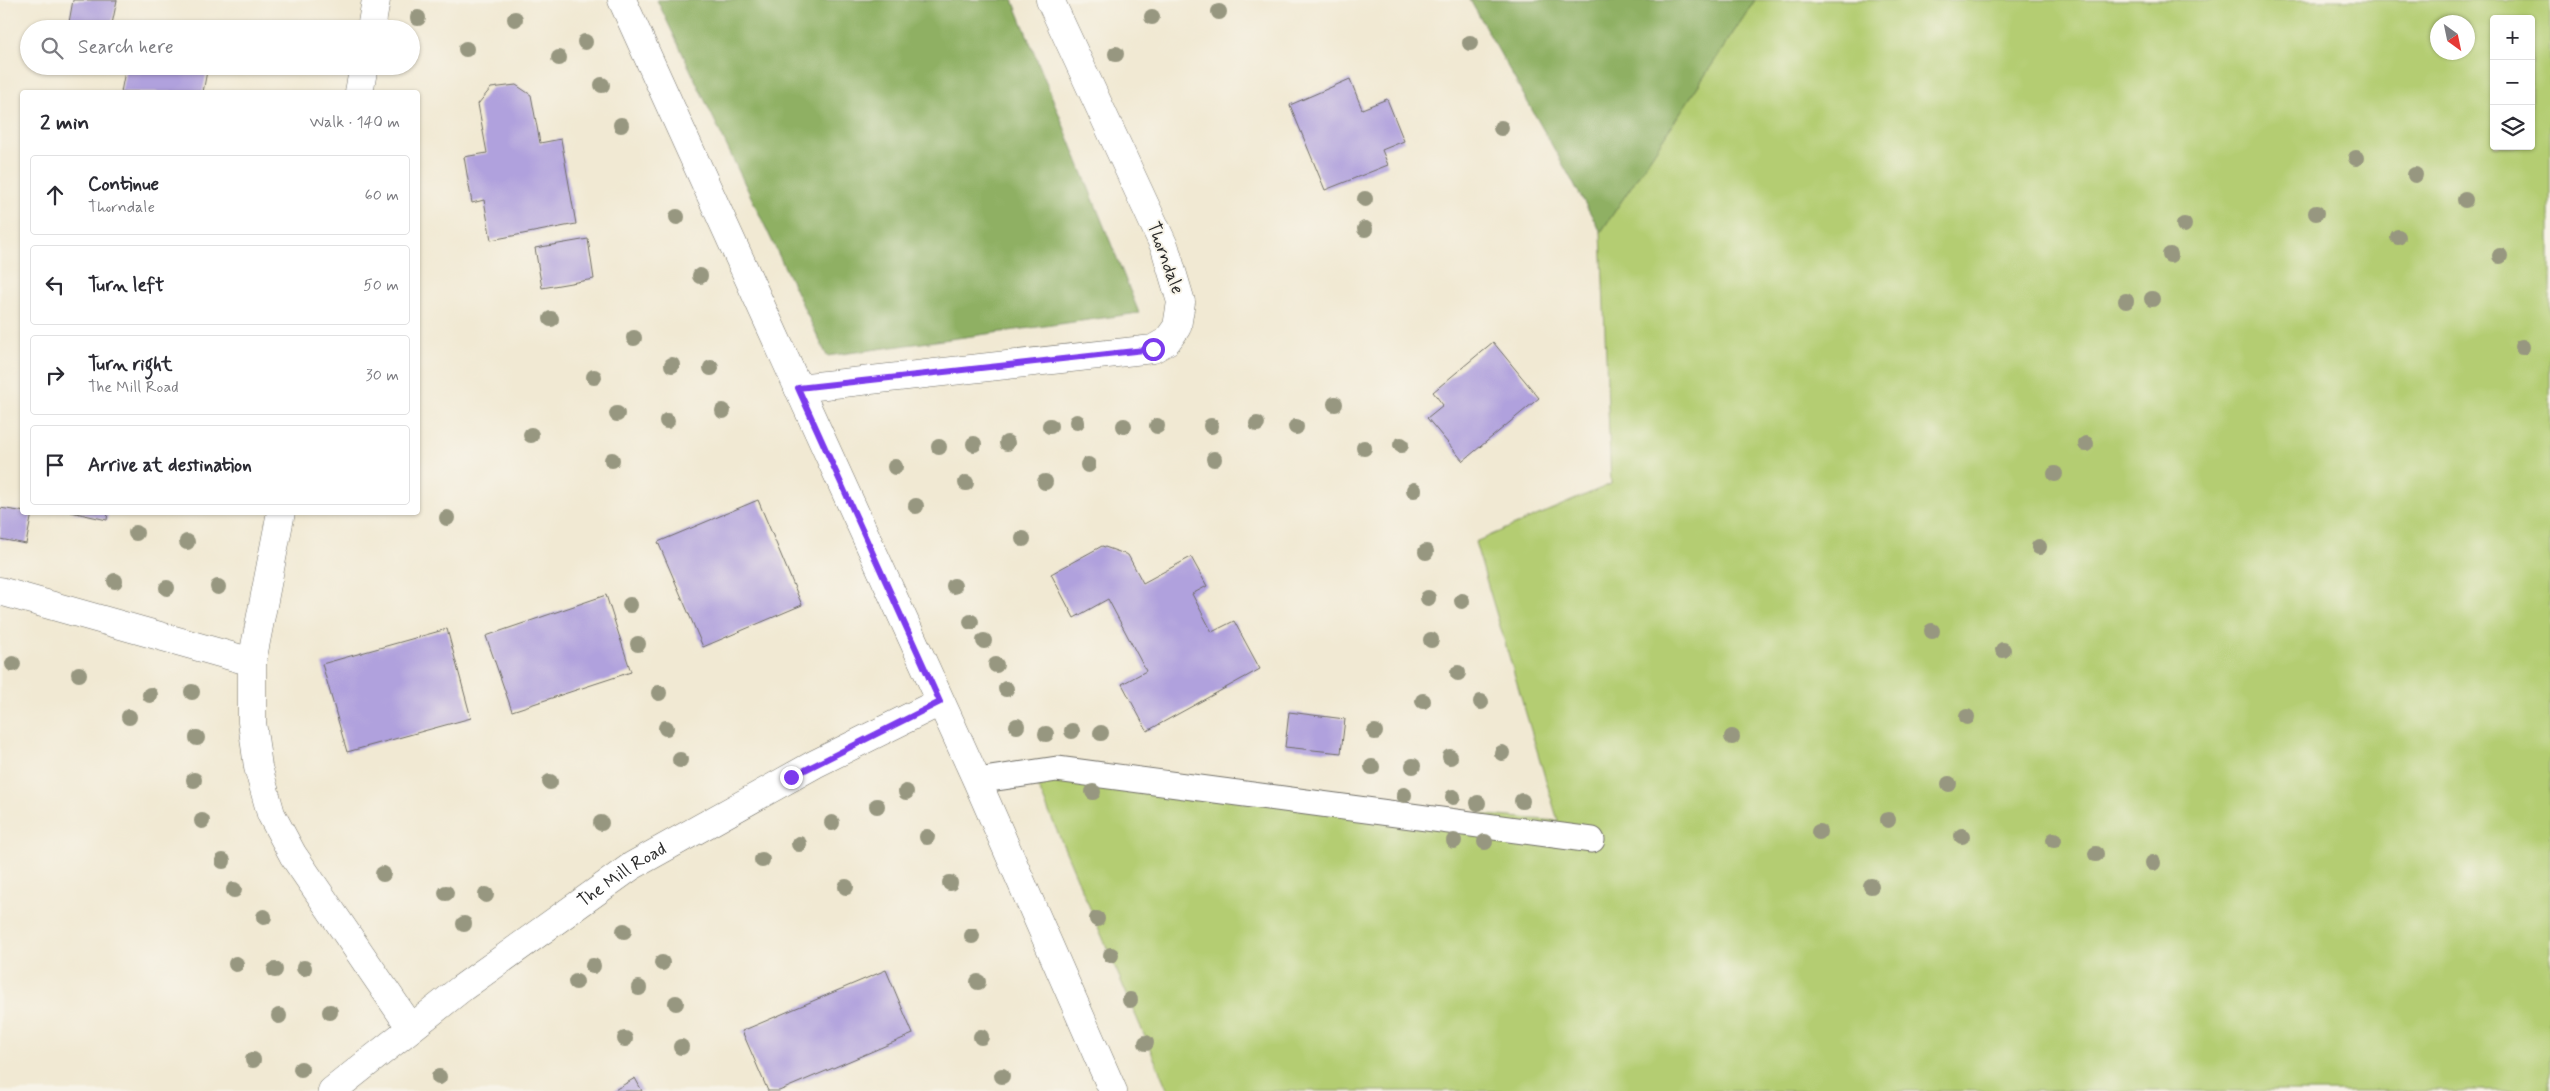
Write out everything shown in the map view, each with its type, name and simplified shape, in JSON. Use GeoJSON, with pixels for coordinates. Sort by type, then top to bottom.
{"type":"FeatureCollection","features":[{"type":"Feature","properties":{"kind":"street"},"geometry":{"type":"LineString","coordinates":[[373,20],[376,0]]}},
{"type":"Feature","properties":{"kind":"street"},"geometry":{"type":"LineString","coordinates":[[622,0],[977,780],[1113,1091]]}},
{"type":"Feature","properties":{"kind":"street","name":"Thorndale"},"geometry":{"type":"LineString","coordinates":[[798,388],[1153,349],[1167,341],[1177,327],[1181,302],[1165,248],[1050,0]]}},
{"type":"Feature","properties":{"kind":"street"},"geometry":{"type":"LineString","coordinates":[[359,90],[362,75]]}},
{"type":"Feature","properties":{"kind":"street"},"geometry":{"type":"LineString","coordinates":[[280,515],[252,662],[252,722],[258,767],[271,814],[293,855],[411,1028]]}},
{"type":"Feature","properties":{"kind":"street"},"geometry":{"type":"LineString","coordinates":[[0,591],[252,662]]}},
{"type":"Feature","properties":{"kind":"street","name":"The Mill Road"},"geometry":{"type":"LineString","coordinates":[[332,1091],[462,988],[632,866],[815,764],[940,702]]}},
{"type":"Feature","properties":{"kind":"lane"},"geometry":{"type":"LineString","coordinates":[[977,780],[1057,769],[1592,840]]}},
{"type":"Feature","properties":{"kind":"green space"},"geometry":{"type":"Polygon","coordinates":[[[657,0],[1013,0],[1139,313],[827,356],[657,0]]]}},
{"type":"Feature","properties":{"kind":"green space"},"geometry":{"type":"Polygon","coordinates":[[[1470,0],[1755,0],[1601,232],[1470,0]]]}},
{"type":"Feature","properties":{"kind":"green space"},"geometry":{"type":"Polygon","coordinates":[[[1755,0],[2550,0],[2550,1091],[1168,1091],[1034,777],[1558,821],[1475,542],[1611,484],[1601,232],[1755,0]]]}},
{"type":"Feature","properties":{"kind":"building"},"geometry":{"type":"Polygon","coordinates":[[[73,0],[117,0],[113,20],[69,20],[73,0]]]}},
{"type":"Feature","properties":{"kind":"building"},"geometry":{"type":"Polygon","coordinates":[[[124,75],[206,75],[203,90],[121,90],[124,75]]]}},
{"type":"Feature","properties":{"kind":"building"},"geometry":{"type":"Polygon","coordinates":[[[1350,79],[1362,109],[1387,99],[1404,141],[1382,150],[1388,165],[1325,190],[1290,105],[1350,79]]]}},
{"type":"Feature","properties":{"kind":"building"},"geometry":{"type":"Polygon","coordinates":[[[516,85],[531,95],[540,143],[561,139],[576,224],[491,240],[484,200],[472,203],[464,157],[487,153],[478,104],[491,88],[516,85]]]}},
{"type":"Feature","properties":{"kind":"building"},"geometry":{"type":"Polygon","coordinates":[[[588,239],[594,279],[542,288],[535,248],[588,239]]]}},
{"type":"Feature","properties":{"kind":"building"},"geometry":{"type":"Polygon","coordinates":[[[1493,342],[1539,398],[1463,461],[1427,418],[1443,405],[1433,392],[1493,342]]]}},
{"type":"Feature","properties":{"kind":"building"},"geometry":{"type":"Polygon","coordinates":[[[758,500],[802,605],[703,647],[658,542],[758,500]]]}},
{"type":"Feature","properties":{"kind":"building"},"geometry":{"type":"Polygon","coordinates":[[[0,508],[20,511],[20,515],[32,515],[26,544],[0,539],[0,508]]]}},
{"type":"Feature","properties":{"kind":"building"},"geometry":{"type":"Polygon","coordinates":[[[84,515],[108,515],[107,520],[84,515]]]}},
{"type":"Feature","properties":{"kind":"building"},"geometry":{"type":"Polygon","coordinates":[[[1102,546],[1128,555],[1143,583],[1191,557],[1207,586],[1192,594],[1212,632],[1234,621],[1260,669],[1147,731],[1122,684],[1146,671],[1108,599],[1074,618],[1051,574],[1102,546]]]}},
{"type":"Feature","properties":{"kind":"building"},"geometry":{"type":"Polygon","coordinates":[[[606,595],[631,672],[512,711],[486,636],[606,595]]]}},
{"type":"Feature","properties":{"kind":"building"},"geometry":{"type":"Polygon","coordinates":[[[447,629],[471,718],[347,752],[322,664],[447,629]]]}},
{"type":"Feature","properties":{"kind":"building"},"geometry":{"type":"Polygon","coordinates":[[[1289,712],[1345,719],[1341,753],[1285,747],[1289,712]]]}},
{"type":"Feature","properties":{"kind":"building"},"geometry":{"type":"Polygon","coordinates":[[[886,970],[913,1034],[779,1091],[768,1091],[742,1031],[886,970]]]}},
{"type":"Feature","properties":{"kind":"building"},"geometry":{"type":"Polygon","coordinates":[[[635,1078],[642,1091],[613,1091],[635,1078]]]}},
{"type":"Feature","properties":{"kind":"route"},"geometry":{"type":"LineString","coordinates":[[791,777],[940,702],[798,388],[1153,349]]}}]}
